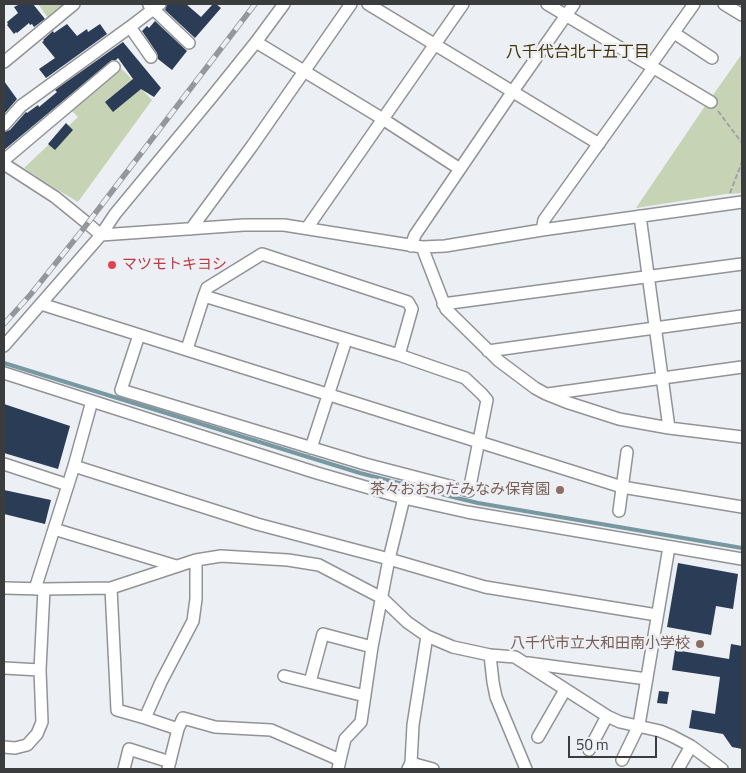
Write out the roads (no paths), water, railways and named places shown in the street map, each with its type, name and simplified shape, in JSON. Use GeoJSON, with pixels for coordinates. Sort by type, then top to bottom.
{"type":"FeatureCollection","features":[{"type":"Feature","properties":{"kind":"street"},"geometry":{"type":"LineString","coordinates":[[4,62],[74,4]]}},
{"type":"Feature","properties":{"kind":"street"},"geometry":{"type":"LineString","coordinates":[[4,346],[100,235],[115,214],[256,42],[284,4]]}},
{"type":"Feature","properties":{"kind":"street"},"geometry":{"type":"LineString","coordinates":[[191,229],[252,146],[351,4]]}},
{"type":"Feature","properties":{"kind":"street"},"geometry":{"type":"LineString","coordinates":[[368,4],[599,144]]}},
{"type":"Feature","properties":{"kind":"street"},"geometry":{"type":"LineString","coordinates":[[307,228],[463,4]]}},
{"type":"Feature","properties":{"kind":"street"},"geometry":{"type":"LineString","coordinates":[[547,4],[711,102]]}},
{"type":"Feature","properties":{"kind":"street"},"geometry":{"type":"LineString","coordinates":[[574,4],[512,91],[415,234],[416,246],[446,309],[488,351],[515,374],[546,394],[619,419],[742,438]]}},
{"type":"Feature","properties":{"kind":"street"},"geometry":{"type":"LineString","coordinates":[[542,230],[544,220],[599,144],[694,4]]}},
{"type":"Feature","properties":{"kind":"street"},"geometry":{"type":"LineString","coordinates":[[724,4],[742,15]]}},
{"type":"Feature","properties":{"kind":"street"},"geometry":{"type":"LineString","coordinates":[[4,125],[21,106],[130,27],[154,6],[189,43]]}},
{"type":"Feature","properties":{"kind":"street"},"geometry":{"type":"LineString","coordinates":[[130,27],[151,57]]}},
{"type":"Feature","properties":{"kind":"street"},"geometry":{"type":"LineString","coordinates":[[674,33],[712,58]]}},
{"type":"Feature","properties":{"kind":"street"},"geometry":{"type":"LineString","coordinates":[[256,42],[382,118],[460,169]]}},
{"type":"Feature","properties":{"kind":"street"},"geometry":{"type":"LineString","coordinates":[[4,160],[114,67]]}},
{"type":"Feature","properties":{"kind":"street"},"geometry":{"type":"LineString","coordinates":[[4,164],[55,197],[100,235],[244,225],[284,225],[416,246],[445,246],[542,230],[742,202]]}},
{"type":"Feature","properties":{"kind":"street"},"geometry":{"type":"LineString","coordinates":[[640,216],[669,428]]}},
{"type":"Feature","properties":{"kind":"street"},"geometry":{"type":"LineString","coordinates":[[187,349],[207,288],[262,254],[408,302],[412,309],[399,355]]}},
{"type":"Feature","properties":{"kind":"street"},"geometry":{"type":"LineString","coordinates":[[443,304],[742,264]]}},
{"type":"Feature","properties":{"kind":"street"},"geometry":{"type":"LineString","coordinates":[[139,335],[121,390],[365,464],[469,491],[487,400],[465,378],[399,355],[204,296]]}},
{"type":"Feature","properties":{"kind":"street"},"geometry":{"type":"LineString","coordinates":[[41,304],[622,487],[742,506]]}},
{"type":"Feature","properties":{"kind":"street"},"geometry":{"type":"LineString","coordinates":[[488,351],[742,316]]}},
{"type":"Feature","properties":{"kind":"street"},"geometry":{"type":"LineString","coordinates":[[311,448],[346,340]]}},
{"type":"Feature","properties":{"kind":"street"},"geometry":{"type":"LineString","coordinates":[[546,394],[742,367]]}},
{"type":"Feature","properties":{"kind":"street"},"geometry":{"type":"LineString","coordinates":[[4,373],[318,473],[404,498],[467,512],[742,559]]}},
{"type":"Feature","properties":{"kind":"street"},"geometry":{"type":"LineString","coordinates":[[4,747],[15,748],[27,745],[37,734],[42,722],[39,589],[54,529],[92,401]]}},
{"type":"Feature","properties":{"kind":"street"},"geometry":{"type":"LineString","coordinates":[[619,511],[627,452]]}},
{"type":"Feature","properties":{"kind":"street"},"geometry":{"type":"LineString","coordinates":[[4,464],[68,485]]}},
{"type":"Feature","properties":{"kind":"street"},"geometry":{"type":"LineString","coordinates":[[74,466],[257,524],[485,587],[657,615]]}},
{"type":"Feature","properties":{"kind":"street"},"geometry":{"type":"LineString","coordinates":[[124,769],[129,749],[169,766],[178,729],[183,718],[215,727],[272,730],[339,765],[345,739],[361,722],[372,647],[389,559],[404,498]]}},
{"type":"Feature","properties":{"kind":"street"},"geometry":{"type":"LineString","coordinates":[[54,529],[176,566]]}},
{"type":"Feature","properties":{"kind":"street"},"geometry":{"type":"LineString","coordinates":[[622,760],[639,725],[669,547]]}},
{"type":"Feature","properties":{"kind":"street"},"geometry":{"type":"LineString","coordinates":[[4,588],[111,588],[196,560],[221,556],[288,560],[319,565],[382,598],[407,622],[427,636],[453,647],[515,657],[607,716],[620,722],[639,725],[672,736],[691,746],[722,769]]}},
{"type":"Feature","properties":{"kind":"street"},"geometry":{"type":"LineString","coordinates":[[145,718],[161,682],[193,621],[196,598],[196,560]]}},
{"type":"Feature","properties":{"kind":"street"},"geometry":{"type":"LineString","coordinates":[[111,588],[118,710],[178,729]]}},
{"type":"Feature","properties":{"kind":"street"},"geometry":{"type":"LineString","coordinates":[[310,682],[323,634],[372,647]]}},
{"type":"Feature","properties":{"kind":"street"},"geometry":{"type":"LineString","coordinates":[[427,636],[413,725],[409,766],[433,769]]}},
{"type":"Feature","properties":{"kind":"street"},"geometry":{"type":"LineString","coordinates":[[490,654],[496,696],[526,769]]}},
{"type":"Feature","properties":{"kind":"street"},"geometry":{"type":"LineString","coordinates":[[523,663],[647,679]]}},
{"type":"Feature","properties":{"kind":"street"},"geometry":{"type":"LineString","coordinates":[[4,668],[40,670]]}},
{"type":"Feature","properties":{"kind":"street"},"geometry":{"type":"LineString","coordinates":[[284,676],[365,696]]}},
{"type":"Feature","properties":{"kind":"street"},"geometry":{"type":"LineString","coordinates":[[538,738],[565,690]]}},
{"type":"Feature","properties":{"kind":"street"},"geometry":{"type":"LineString","coordinates":[[589,750],[607,716]]}},
{"type":"Feature","properties":{"kind":"street"},"geometry":{"type":"LineString","coordinates":[[678,769],[691,746]]}},
{"type":"Feature","properties":{"kind":"waterway"},"geometry":{"type":"LineString","coordinates":[[4,363],[360,473],[457,498],[742,548]]}},
{"type":"Feature","properties":{"kind":"railway"},"geometry":{"type":"LineString","coordinates":[[4,324],[31,294],[84,228],[255,4]]}},
{"type":"Feature","properties":{"kind":"place","name":"マツモトキヨシ"},"geometry":{"type":"Point","coordinates":[112,265]}},
{"type":"Feature","properties":{"kind":"place","name":"茶々おおわだみなみ保育園"},"geometry":{"type":"Point","coordinates":[560,490]}},
{"type":"Feature","properties":{"kind":"place","name":"八千代市立大和田南小学校"},"geometry":{"type":"Point","coordinates":[700,644]}},
{"type":"Feature","properties":{"kind":"district","name":"八千代台北十五丁目"},"geometry":{"type":"Point","coordinates":[578,53]}}]}
